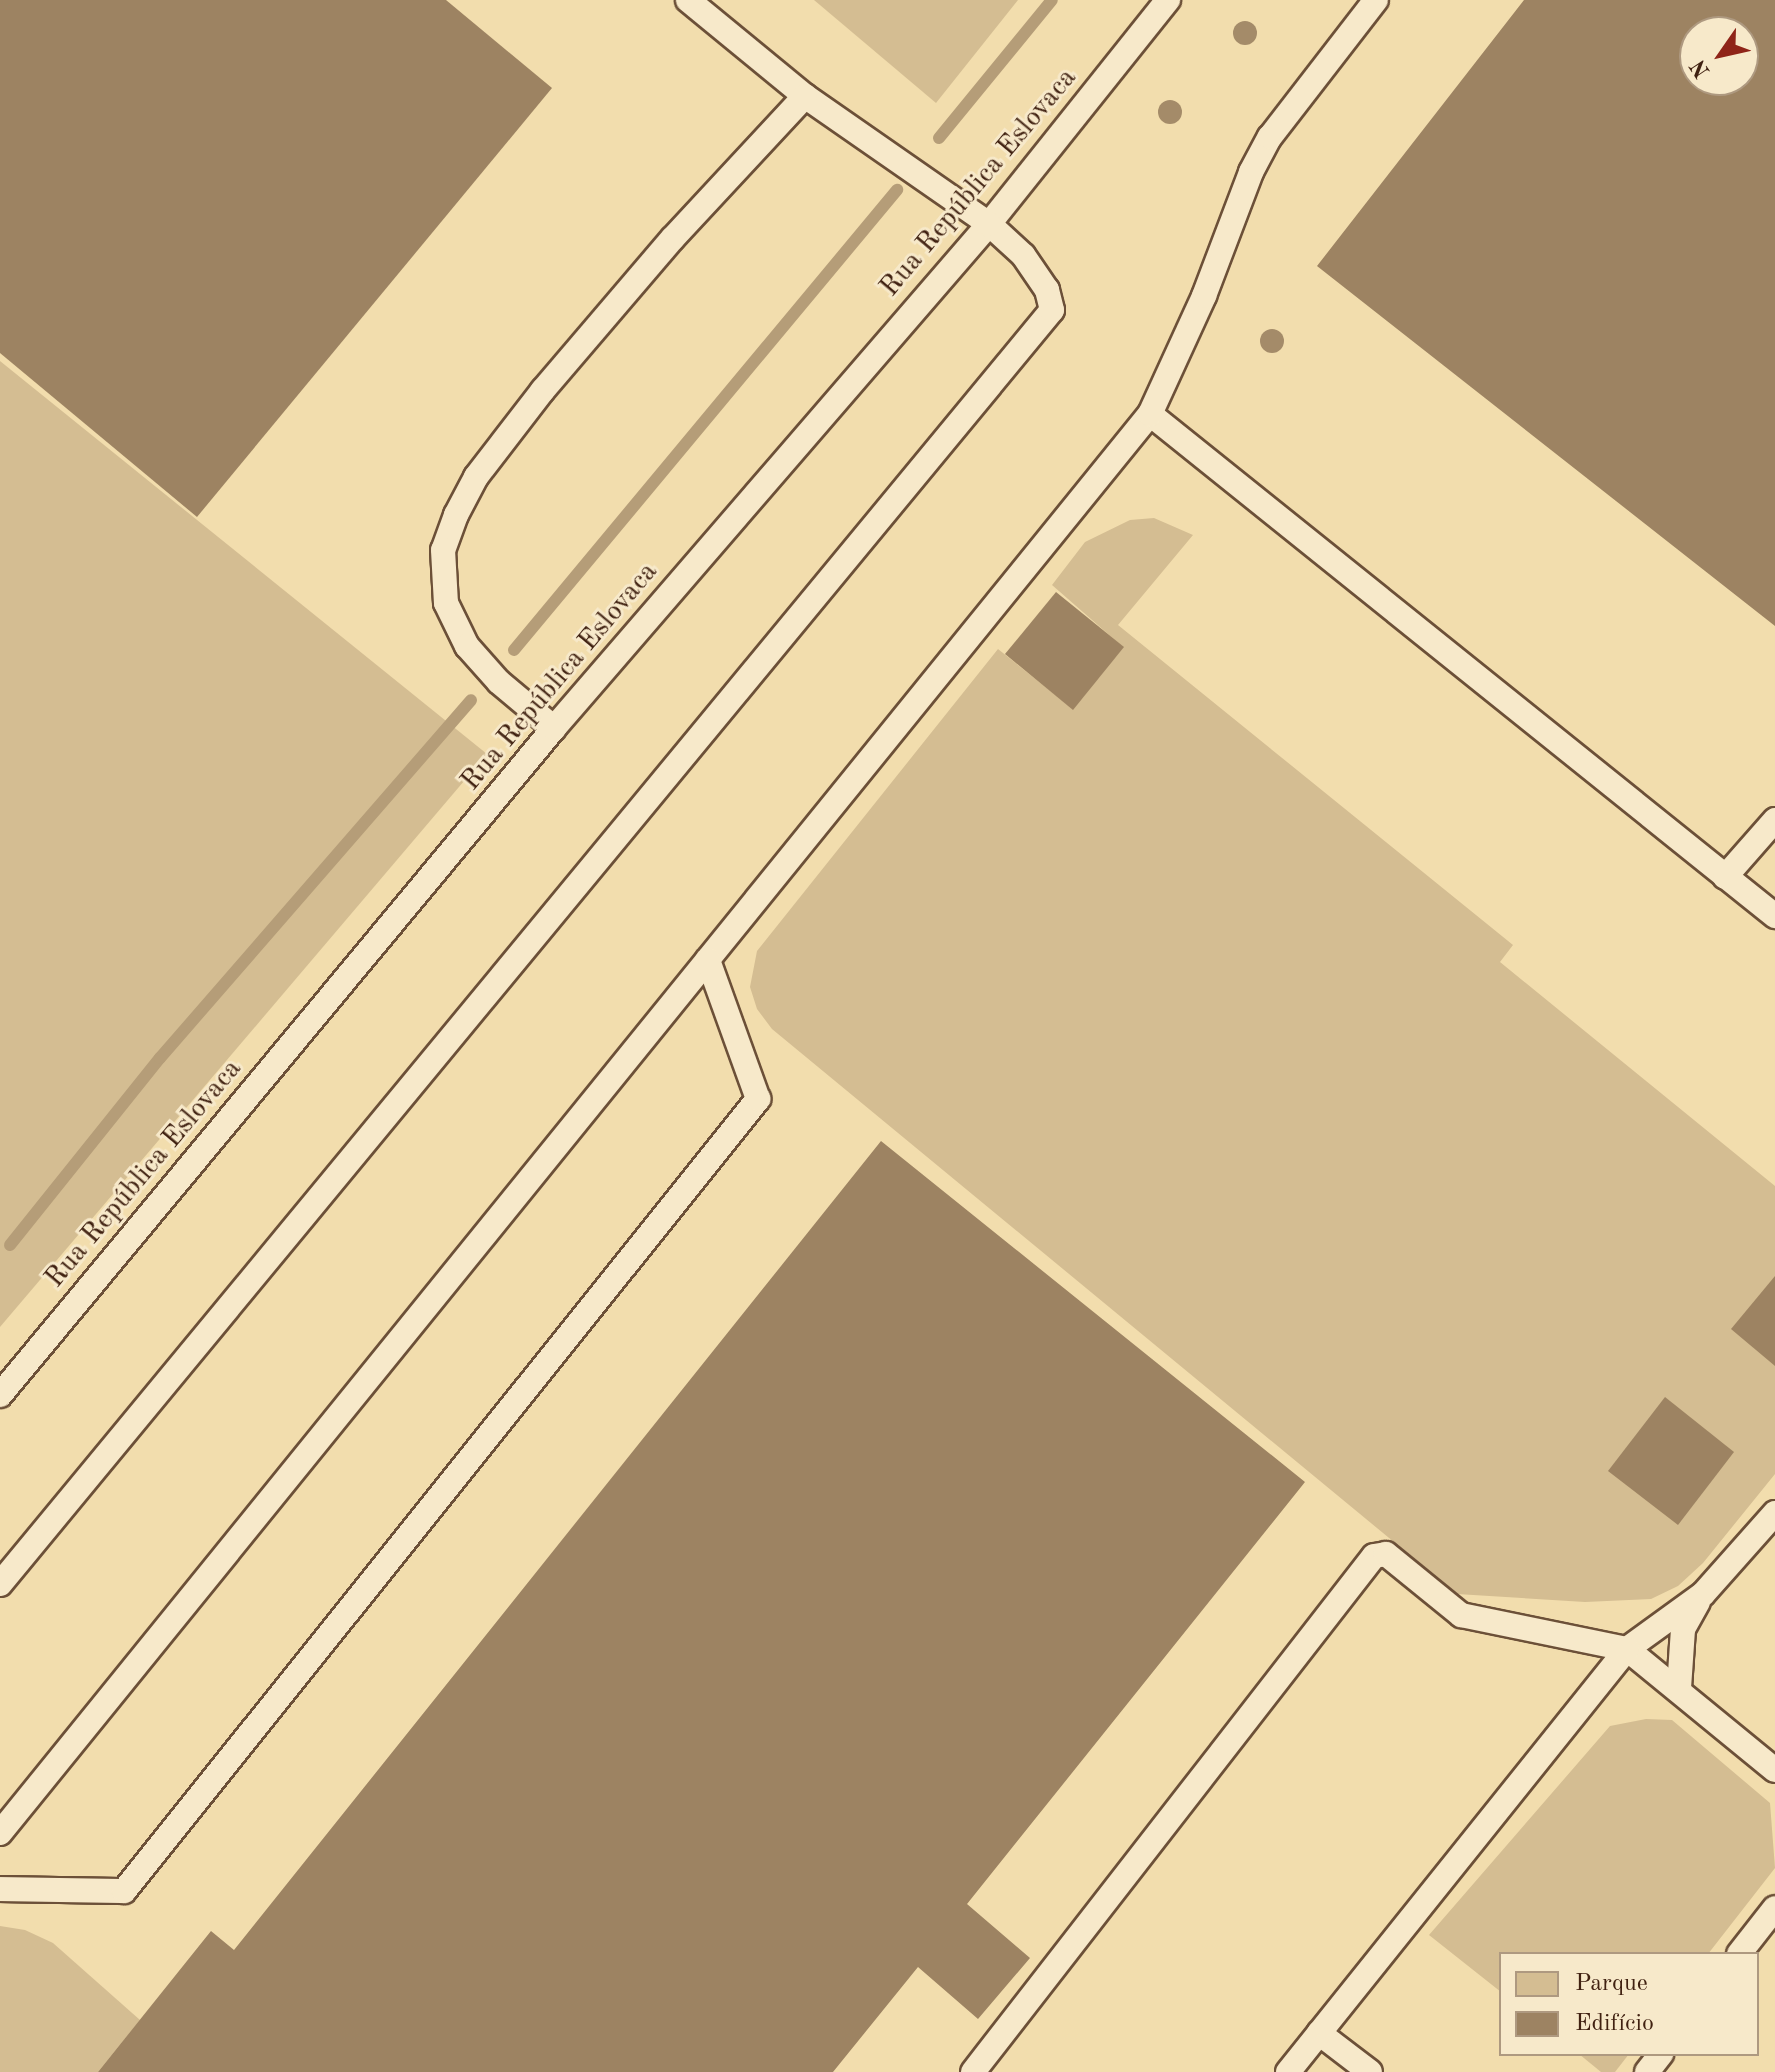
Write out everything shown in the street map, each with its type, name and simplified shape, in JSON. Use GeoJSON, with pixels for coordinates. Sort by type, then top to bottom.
{"type":"FeatureCollection","features":[{"type":"Feature","properties":{"kind":"lane"},"geometry":{"type":"LineString","coordinates":[[0,1584],[1052,310],[1047,290],[1023,255],[989,224],[889,149],[805,96],[688,0]]}},
{"type":"Feature","properties":{"kind":"lane","name":"Rua República Eslovaca"},"geometry":{"type":"LineString","coordinates":[[0,1395],[554,728],[989,224],[1168,0]]}},
{"type":"Feature","properties":{"kind":"lane"},"geometry":{"type":"LineString","coordinates":[[0,1833],[1150,414],[1204,296],[1251,172],[1270,137],[1376,0]]}},
{"type":"Feature","properties":{"kind":"lane"},"geometry":{"type":"LineString","coordinates":[[554,728],[499,682],[467,646],[446,603],[443,550],[456,515],[476,477],[543,390],[672,239],[805,96]]}},
{"type":"Feature","properties":{"kind":"lane"},"geometry":{"type":"LineString","coordinates":[[1150,414],[1775,916]]}},
{"type":"Feature","properties":{"kind":"lane"},"geometry":{"type":"LineString","coordinates":[[1725,877],[1775,820]]}},
{"type":"Feature","properties":{"kind":"lane"},"geometry":{"type":"LineString","coordinates":[[0,1889],[124,1891],[758,1099],[708,960]]}},
{"type":"Feature","properties":{"kind":"lane"},"geometry":{"type":"LineString","coordinates":[[1679,1688],[1683,1629],[1703,1594],[1775,1513]]}},
{"type":"Feature","properties":{"kind":"lane"},"geometry":{"type":"LineString","coordinates":[[973,2072],[1374,1556],[1386,1554],[1461,1615],[1627,1649],[1679,1688],[1775,1770]]}},
{"type":"Feature","properties":{"kind":"lane"},"geometry":{"type":"LineString","coordinates":[[1288,2072],[1627,1649],[1703,1594]]}},
{"type":"Feature","properties":{"kind":"lane"},"geometry":{"type":"LineString","coordinates":[[1741,1952],[1775,1908]]}},
{"type":"Feature","properties":{"kind":"lane"},"geometry":{"type":"LineString","coordinates":[[1319,2033],[1370,2072]]}},
{"type":"Feature","properties":{"kind":"lane"},"geometry":{"type":"LineString","coordinates":[[1647,2072],[1659,2056]]}},
{"type":"Feature","properties":{"kind":"green space"},"geometry":{"type":"Polygon","coordinates":[[[814,0],[1018,0],[936,103],[814,0]]]}},
{"type":"Feature","properties":{"kind":"green space"},"geometry":{"type":"Polygon","coordinates":[[[0,361],[487,754],[0,1327],[0,361]]]}},
{"type":"Feature","properties":{"kind":"green space"},"geometry":{"type":"Polygon","coordinates":[[[1154,518],[1193,535],[1118,625],[1513,945],[1500,962],[1775,1186],[1775,1474],[1703,1563],[1678,1586],[1651,1599],[1585,1602],[1457,1594],[772,1029],[757,1009],[750,987],[757,951],[998,649],[1073,709],[1123,647],[1052,585],[1085,542],[1130,520],[1154,518]]]}},
{"type":"Feature","properties":{"kind":"green space"},"geometry":{"type":"Polygon","coordinates":[[[1646,1719],[1672,1720],[1770,1803],[1775,1868],[1710,1952],[1499,1952],[1499,1990],[1429,1935],[1610,1726],[1646,1719]]]}},
{"type":"Feature","properties":{"kind":"green space"},"geometry":{"type":"Polygon","coordinates":[[[0,1926],[25,1930],[53,1943],[140,2020],[98,2072],[0,2072],[0,1926]]]}},
{"type":"Feature","properties":{"kind":"green space"},"geometry":{"type":"Polygon","coordinates":[[[1581,2056],[1627,2056],[1615,2072],[1601,2072],[1581,2056]]]}},
{"type":"Feature","properties":{"kind":"building"},"geometry":{"type":"Polygon","coordinates":[[[0,0],[446,0],[552,88],[197,517],[0,353],[0,0]]]}},
{"type":"Feature","properties":{"kind":"building"},"geometry":{"type":"Polygon","coordinates":[[[1524,0],[1775,0],[1775,626],[1317,266],[1524,0]]]}},
{"type":"Feature","properties":{"kind":"building"},"geometry":{"type":"Polygon","coordinates":[[[1056,592],[1124,647],[1073,710],[1005,654],[1056,592]]]}},
{"type":"Feature","properties":{"kind":"building"},"geometry":{"type":"Polygon","coordinates":[[[881,1141],[1305,1482],[967,1904],[1030,1958],[978,2019],[918,1967],[833,2072],[98,2072],[211,1931],[234,1950],[881,1141]]]}},
{"type":"Feature","properties":{"kind":"building"},"geometry":{"type":"Polygon","coordinates":[[[1775,1276],[1775,1366],[1731,1329],[1775,1276]]]}},
{"type":"Feature","properties":{"kind":"building"},"geometry":{"type":"Polygon","coordinates":[[[1665,1397],[1734,1452],[1678,1525],[1608,1471],[1665,1397]]]}},
{"type":"Feature","properties":{"kind":"waterway"},"geometry":{"type":"LineString","coordinates":[[939,138],[1052,0]]}},
{"type":"Feature","properties":{"kind":"waterway"},"geometry":{"type":"LineString","coordinates":[[514,650],[897,190]]}},
{"type":"Feature","properties":{"kind":"waterway"},"geometry":{"type":"LineString","coordinates":[[10,1245],[160,1058],[471,700]]}}]}
